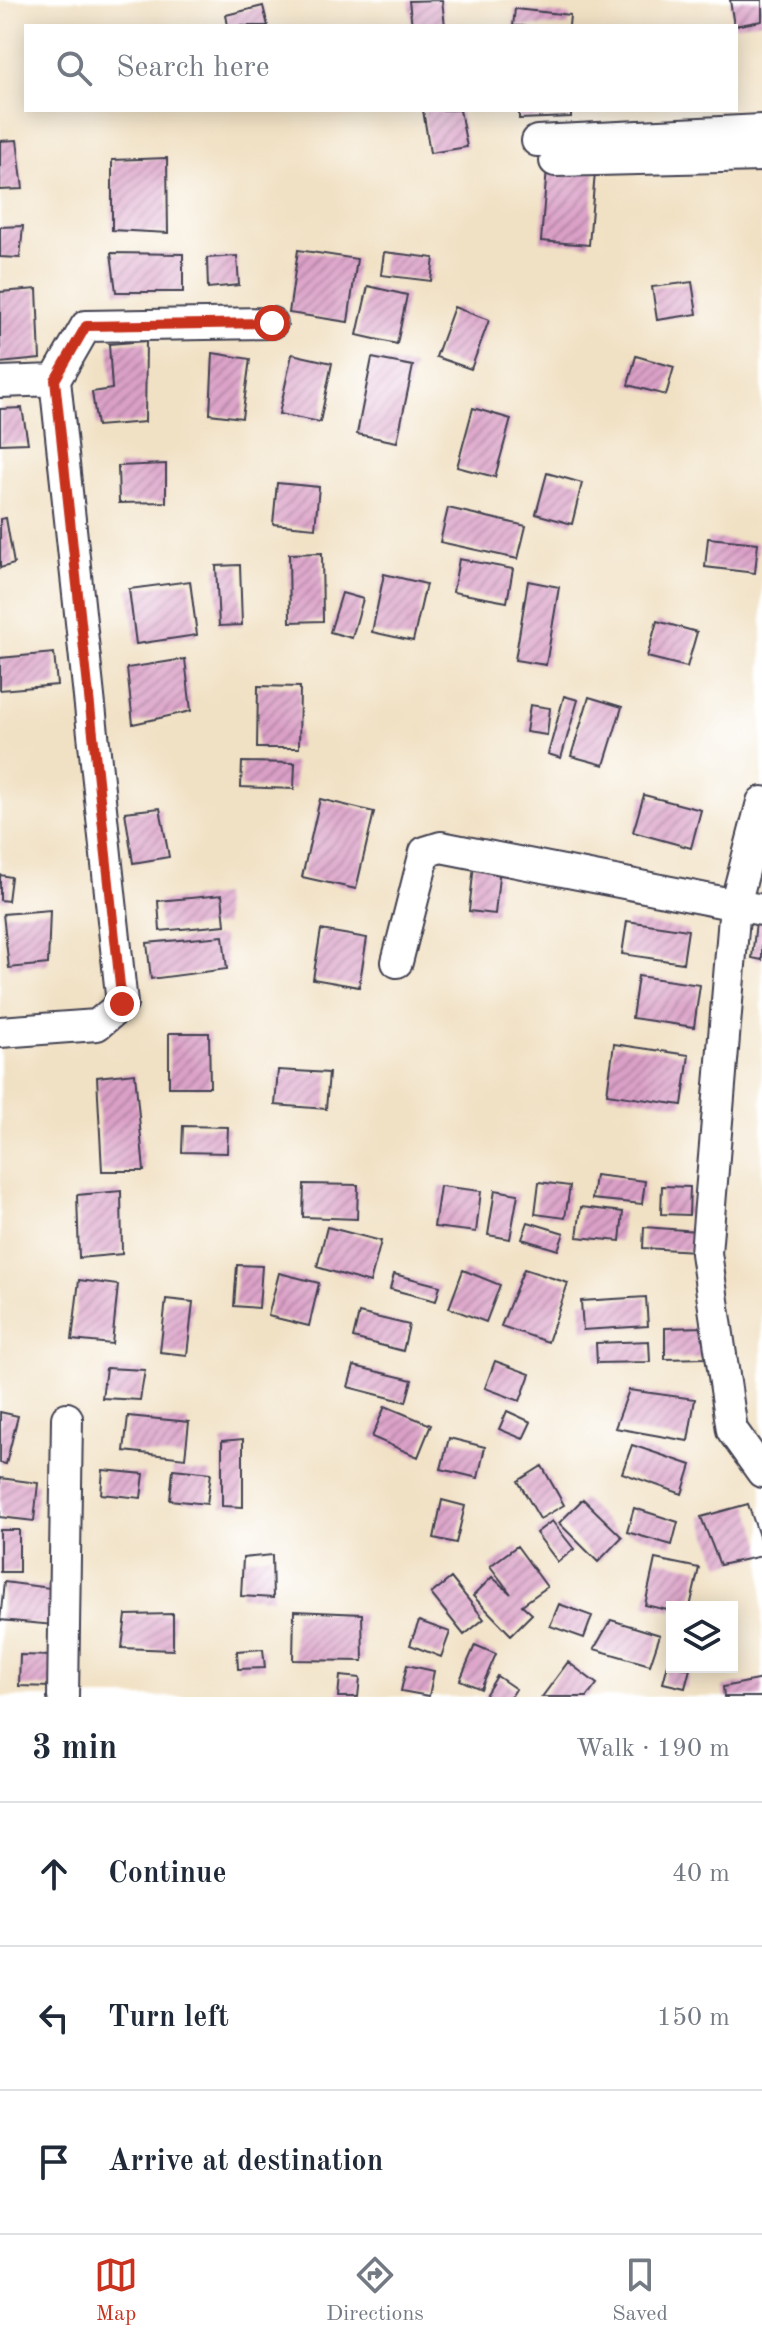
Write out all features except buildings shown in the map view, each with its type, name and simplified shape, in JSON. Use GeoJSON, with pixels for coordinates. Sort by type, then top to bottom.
{"type":"FeatureCollection","features":[{"type":"Feature","properties":{"kind":"street"},"geometry":{"type":"LineString","coordinates":[[762,130],[546,151],[762,156]]}},
{"type":"Feature","properties":{"kind":"street"},"geometry":{"type":"LineString","coordinates":[[0,1032],[97,1025],[122,1004],[55,380],[86,326],[272,323]]}},
{"type":"Feature","properties":{"kind":"street"},"geometry":{"type":"LineString","coordinates":[[0,382],[55,380]]}},
{"type":"Feature","properties":{"kind":"street"},"geometry":{"type":"LineString","coordinates":[[762,802],[706,1253],[732,1430],[762,1472]]}},
{"type":"Feature","properties":{"kind":"street"},"geometry":{"type":"LineString","coordinates":[[397,962],[425,852],[441,847],[749,908]]}},
{"type":"Feature","properties":{"kind":"street"},"geometry":{"type":"LineString","coordinates":[[63,1697],[67,1418]]}},
{"type":"Feature","properties":{"kind":"route"},"geometry":{"type":"LineString","coordinates":[[122,1004],[55,380],[86,326],[272,323]]}}]}
